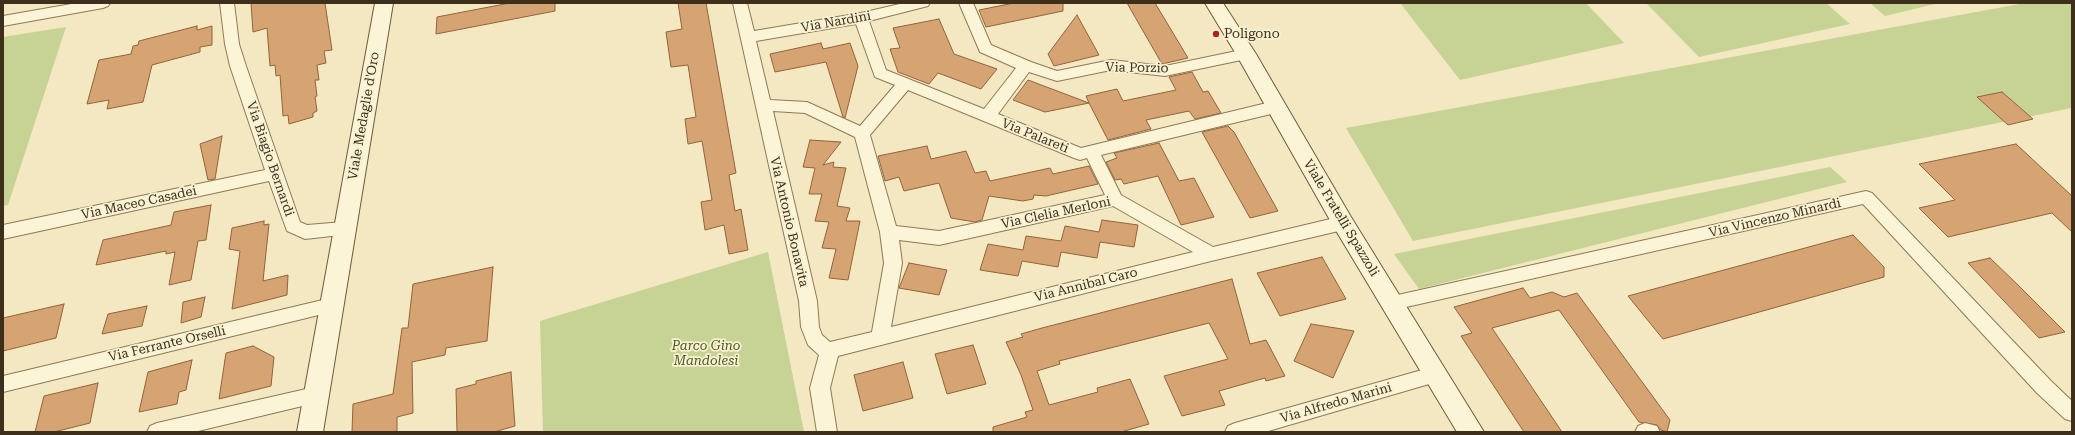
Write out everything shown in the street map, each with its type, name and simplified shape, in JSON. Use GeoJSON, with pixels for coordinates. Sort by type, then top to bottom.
{"type":"FeatureCollection","features":[{"type":"Feature","properties":{"kind":"street"},"geometry":{"type":"LineString","coordinates":[[3,21],[103,3]]}},
{"type":"Feature","properties":{"kind":"street","name":"Via Biagio Bernardi"},"geometry":{"type":"LineString","coordinates":[[227,3],[232,44],[238,66],[293,226],[298,230],[305,232],[344,229]]}},
{"type":"Feature","properties":{"kind":"street","name":"Viale Medaglie d'Oro"},"geometry":{"type":"LineString","coordinates":[[344,229],[384,3]]}},
{"type":"Feature","properties":{"kind":"street","name":"Via Antonio Bonavita"},"geometry":{"type":"LineString","coordinates":[[740,3],[808,301],[810,327],[815,340],[820,347],[830,350]]}},
{"type":"Feature","properties":{"kind":"street","name":"Via Nardini"},"geometry":{"type":"LineString","coordinates":[[748,37],[861,18],[923,3]]}},
{"type":"Feature","properties":{"kind":"street","name":"Via Porzio"},"geometry":{"type":"LineString","coordinates":[[966,3],[985,48],[1026,66],[1057,76],[1111,65],[1165,70],[1246,54]]}},
{"type":"Feature","properties":{"kind":"street","name":"Viale Fratelli Spazzoli"},"geometry":{"type":"LineString","coordinates":[[1214,3],[1246,54],[1275,107],[1343,223],[1471,432]]}},
{"type":"Feature","properties":{"kind":"street","name":"Via Palareti"},"geometry":{"type":"LineString","coordinates":[[861,18],[880,73],[1080,154],[1275,107]]}},
{"type":"Feature","properties":{"kind":"street"},"geometry":{"type":"LineString","coordinates":[[987,116],[1026,66]]}},
{"type":"Feature","properties":{"kind":"street"},"geometry":{"type":"LineString","coordinates":[[862,134],[905,84]]}},
{"type":"Feature","properties":{"kind":"street"},"geometry":{"type":"LineString","coordinates":[[762,104],[807,108],[862,134],[889,232],[893,263],[880,337]]}},
{"type":"Feature","properties":{"kind":"street"},"geometry":{"type":"LineString","coordinates":[[1092,152],[1115,199]]}},
{"type":"Feature","properties":{"kind":"street","name":"Via Maceo Casadei"},"geometry":{"type":"LineString","coordinates":[[3,232],[274,174]]}},
{"type":"Feature","properties":{"kind":"street","name":"Via Vincenzo Minardi"},"geometry":{"type":"LineString","coordinates":[[1393,303],[1866,197],[2044,387],[2072,413]]}},
{"type":"Feature","properties":{"kind":"street","name":"Via Clelia Merloni"},"geometry":{"type":"LineString","coordinates":[[889,232],[939,238],[1115,199],[1211,254]]}},
{"type":"Feature","properties":{"kind":"street","name":"Via Annibal Caro"},"geometry":{"type":"LineString","coordinates":[[830,350],[1211,254],[1343,223]]}},
{"type":"Feature","properties":{"kind":"street"},"geometry":{"type":"LineString","coordinates":[[310,432],[344,229]]}},
{"type":"Feature","properties":{"kind":"street","name":"Via Ferrante Orselli"},"geometry":{"type":"LineString","coordinates":[[3,384],[331,305]]}},
{"type":"Feature","properties":{"kind":"street"},"geometry":{"type":"LineString","coordinates":[[827,432],[820,388],[830,350]]}},
{"type":"Feature","properties":{"kind":"street","name":"Via Alfredo Marini"},"geometry":{"type":"LineString","coordinates":[[1235,432],[1436,374]]}},
{"type":"Feature","properties":{"kind":"street"},"geometry":{"type":"LineString","coordinates":[[157,432],[315,395]]}},
{"type":"Feature","properties":{"kind":"street"},"geometry":{"type":"LineString","coordinates":[[1645,432],[1650,432]]}},
{"type":"Feature","properties":{"kind":"green space"},"geometry":{"type":"Polygon","coordinates":[[[1400,3],[1586,3],[1624,43],[1460,80],[1400,3]]]}},
{"type":"Feature","properties":{"kind":"green space"},"geometry":{"type":"Polygon","coordinates":[[[1646,3],[1826,3],[1850,24],[1699,57],[1646,3]]]}},
{"type":"Feature","properties":{"kind":"green space"},"geometry":{"type":"Polygon","coordinates":[[[1870,3],[1939,3],[1885,16],[1870,3]]]}},
{"type":"Feature","properties":{"kind":"green space"},"geometry":{"type":"Polygon","coordinates":[[[2025,3],[2072,4],[2072,108],[1413,241],[1346,128],[2025,3]]]}},
{"type":"Feature","properties":{"kind":"green space"},"geometry":{"type":"Polygon","coordinates":[[[66,27],[8,205],[3,206],[3,37],[66,27]]]}},
{"type":"Feature","properties":{"kind":"green space"},"geometry":{"type":"Polygon","coordinates":[[[1830,167],[1847,182],[1419,289],[1394,254],[1830,167]]]}},
{"type":"Feature","properties":{"kind":"green space","name":"Parco Gino Mandolesi"},"geometry":{"type":"Polygon","coordinates":[[[768,252],[804,432],[543,432],[540,321],[768,252]]]}},
{"type":"Feature","properties":{"kind":"building"},"geometry":{"type":"Polygon","coordinates":[[[251,3],[325,3],[332,50],[324,51],[326,63],[317,65],[319,80],[315,80],[317,96],[315,97],[317,111],[313,113],[313,117],[289,124],[288,115],[283,116],[280,75],[276,76],[275,65],[270,66],[267,28],[253,32],[251,3]]]}},
{"type":"Feature","properties":{"kind":"building"},"geometry":{"type":"Polygon","coordinates":[[[510,3],[555,3],[555,11],[436,34],[437,17],[510,3]]]}},
{"type":"Feature","properties":{"kind":"building"},"geometry":{"type":"Polygon","coordinates":[[[678,3],[706,3],[736,173],[729,175],[735,211],[741,209],[748,250],[729,254],[724,225],[705,230],[701,202],[712,200],[702,141],[688,144],[685,119],[696,117],[688,65],[671,67],[666,32],[682,29],[678,3]]]}},
{"type":"Feature","properties":{"kind":"building"},"geometry":{"type":"Polygon","coordinates":[[[1014,3],[1063,3],[1063,11],[986,27],[979,10],[1014,3]]]}},
{"type":"Feature","properties":{"kind":"building"},"geometry":{"type":"Polygon","coordinates":[[[1127,3],[1155,3],[1188,58],[1162,64],[1127,3]]]}},
{"type":"Feature","properties":{"kind":"building"},"geometry":{"type":"Polygon","coordinates":[[[1077,15],[1099,55],[1054,66],[1048,54],[1077,15]]]}},
{"type":"Feature","properties":{"kind":"building"},"geometry":{"type":"Polygon","coordinates":[[[939,19],[954,54],[997,69],[981,89],[938,73],[929,84],[898,72],[890,49],[900,48],[893,28],[939,19]]]}},
{"type":"Feature","properties":{"kind":"building"},"geometry":{"type":"Polygon","coordinates":[[[197,26],[197,30],[212,26],[212,45],[200,47],[200,52],[152,65],[143,102],[107,109],[109,100],[87,104],[99,60],[131,54],[133,46],[138,45],[139,41],[197,26]]]}},
{"type":"Feature","properties":{"kind":"building"},"geometry":{"type":"Polygon","coordinates":[[[821,43],[823,49],[850,43],[858,66],[845,118],[843,117],[826,62],[775,72],[770,54],[821,43]]]}},
{"type":"Feature","properties":{"kind":"building"},"geometry":{"type":"Polygon","coordinates":[[[1192,72],[1203,92],[1208,91],[1221,113],[1195,119],[1189,111],[1146,120],[1151,129],[1108,140],[1086,96],[1117,89],[1123,101],[1176,90],[1169,77],[1192,72]]]}},
{"type":"Feature","properties":{"kind":"building"},"geometry":{"type":"Polygon","coordinates":[[[1028,80],[1089,103],[1045,112],[1013,100],[1028,80]]]}},
{"type":"Feature","properties":{"kind":"building"},"geometry":{"type":"Polygon","coordinates":[[[2002,92],[2033,119],[2008,125],[1977,97],[2002,92]]]}},
{"type":"Feature","properties":{"kind":"building"},"geometry":{"type":"Polygon","coordinates":[[[1228,126],[1234,132],[1278,211],[1250,218],[1202,132],[1228,126]]]}},
{"type":"Feature","properties":{"kind":"building"},"geometry":{"type":"Polygon","coordinates":[[[222,136],[215,179],[208,180],[200,144],[222,136]]]}},
{"type":"Feature","properties":{"kind":"building"},"geometry":{"type":"Polygon","coordinates":[[[810,140],[841,142],[823,165],[834,162],[833,167],[846,168],[837,206],[850,208],[846,221],[860,221],[848,280],[829,278],[836,249],[822,248],[829,222],[815,221],[822,194],[809,194],[815,168],[803,167],[810,140]]]}},
{"type":"Feature","properties":{"kind":"building"},"geometry":{"type":"Polygon","coordinates":[[[1159,143],[1179,181],[1194,178],[1214,217],[1181,225],[1158,176],[1124,184],[1121,179],[1115,180],[1106,162],[1117,158],[1114,153],[1159,143]]]}},
{"type":"Feature","properties":{"kind":"building"},"geometry":{"type":"Polygon","coordinates":[[[2016,144],[2072,196],[2072,232],[2052,213],[1948,237],[1919,208],[1955,200],[1919,164],[2016,144]]]}},
{"type":"Feature","properties":{"kind":"building"},"geometry":{"type":"Polygon","coordinates":[[[927,146],[931,159],[966,151],[975,173],[986,171],[990,181],[1050,168],[1053,174],[1089,166],[1098,184],[1046,196],[1034,195],[1033,199],[1023,201],[989,196],[982,220],[975,222],[951,218],[939,183],[904,191],[899,177],[885,181],[878,156],[927,146]]]}},
{"type":"Feature","properties":{"kind":"building"},"geometry":{"type":"Polygon","coordinates":[[[211,205],[206,240],[198,241],[191,280],[169,285],[175,252],[166,254],[166,251],[96,265],[103,240],[171,225],[174,212],[211,205]]]}},
{"type":"Feature","properties":{"kind":"building"},"geometry":{"type":"Polygon","coordinates":[[[1102,220],[1138,225],[1134,247],[1100,242],[1097,258],[1061,252],[1058,267],[1022,261],[1018,276],[980,270],[988,244],[1023,250],[1026,236],[1061,241],[1065,226],[1099,232],[1102,220]]]}},
{"type":"Feature","properties":{"kind":"building"},"geometry":{"type":"Polygon","coordinates":[[[264,221],[264,225],[269,224],[263,281],[288,275],[287,295],[232,309],[240,251],[229,249],[232,228],[264,221]]]}},
{"type":"Feature","properties":{"kind":"building"},"geometry":{"type":"Polygon","coordinates":[[[1853,235],[1884,267],[1884,277],[1663,339],[1628,296],[1853,235]]]}},
{"type":"Feature","properties":{"kind":"building"},"geometry":{"type":"Polygon","coordinates":[[[1322,257],[1346,299],[1280,316],[1257,273],[1322,257]]]}},
{"type":"Feature","properties":{"kind":"building"},"geometry":{"type":"Polygon","coordinates":[[[1990,258],[2065,332],[2039,338],[1968,263],[1990,258]]]}},
{"type":"Feature","properties":{"kind":"building"},"geometry":{"type":"Polygon","coordinates":[[[909,263],[947,270],[939,295],[899,288],[909,263]]]}},
{"type":"Feature","properties":{"kind":"building"},"geometry":{"type":"Polygon","coordinates":[[[493,267],[487,341],[446,348],[445,355],[412,362],[413,413],[397,417],[397,432],[352,432],[353,404],[393,394],[402,328],[408,328],[413,284],[493,267]]]}},
{"type":"Feature","properties":{"kind":"building"},"geometry":{"type":"Polygon","coordinates":[[[1232,279],[1250,344],[1266,340],[1285,376],[1266,381],[1265,378],[1219,391],[1225,405],[1182,416],[1164,376],[1228,359],[1209,323],[1059,361],[1060,364],[1037,371],[1049,405],[1098,392],[1097,388],[1130,379],[1149,424],[1121,432],[993,432],[993,427],[1027,417],[1025,412],[1033,410],[1021,375],[1006,342],[1023,337],[1021,334],[1042,328],[1232,279]]]}},
{"type":"Feature","properties":{"kind":"building"},"geometry":{"type":"Polygon","coordinates":[[[1523,288],[1530,298],[1552,292],[1564,297],[1577,293],[1670,420],[1667,432],[1661,430],[1657,425],[1639,422],[1559,310],[1492,328],[1562,432],[1524,432],[1461,336],[1472,333],[1454,307],[1523,288]]]}},
{"type":"Feature","properties":{"kind":"building"},"geometry":{"type":"Polygon","coordinates":[[[205,297],[201,317],[181,323],[183,302],[205,297]]]}},
{"type":"Feature","properties":{"kind":"building"},"geometry":{"type":"Polygon","coordinates":[[[64,304],[56,338],[3,351],[3,318],[64,304]]]}},
{"type":"Feature","properties":{"kind":"building"},"geometry":{"type":"Polygon","coordinates":[[[147,306],[142,326],[102,334],[108,314],[147,306]]]}},
{"type":"Feature","properties":{"kind":"building"},"geometry":{"type":"Polygon","coordinates":[[[1311,324],[1354,331],[1333,378],[1294,361],[1311,324]]]}},
{"type":"Feature","properties":{"kind":"building"},"geometry":{"type":"Polygon","coordinates":[[[973,345],[986,384],[947,394],[935,354],[973,345]]]}},
{"type":"Feature","properties":{"kind":"building"},"geometry":{"type":"Polygon","coordinates":[[[253,346],[274,357],[271,386],[219,399],[226,353],[253,346]]]}},
{"type":"Feature","properties":{"kind":"building"},"geometry":{"type":"Polygon","coordinates":[[[192,360],[186,390],[179,392],[177,404],[139,412],[148,372],[192,360]]]}},
{"type":"Feature","properties":{"kind":"building"},"geometry":{"type":"Polygon","coordinates":[[[903,362],[913,398],[863,411],[854,375],[903,362]]]}},
{"type":"Feature","properties":{"kind":"building"},"geometry":{"type":"Polygon","coordinates":[[[511,372],[515,426],[494,432],[457,432],[456,389],[476,384],[476,381],[511,372]]]}},
{"type":"Feature","properties":{"kind":"building"},"geometry":{"type":"Polygon","coordinates":[[[98,383],[90,423],[54,432],[35,432],[44,396],[98,383]]]}},
{"type":"Feature","properties":{"kind":"place","name":"Poligono"},"geometry":{"type":"Point","coordinates":[1216,34]}}]}
